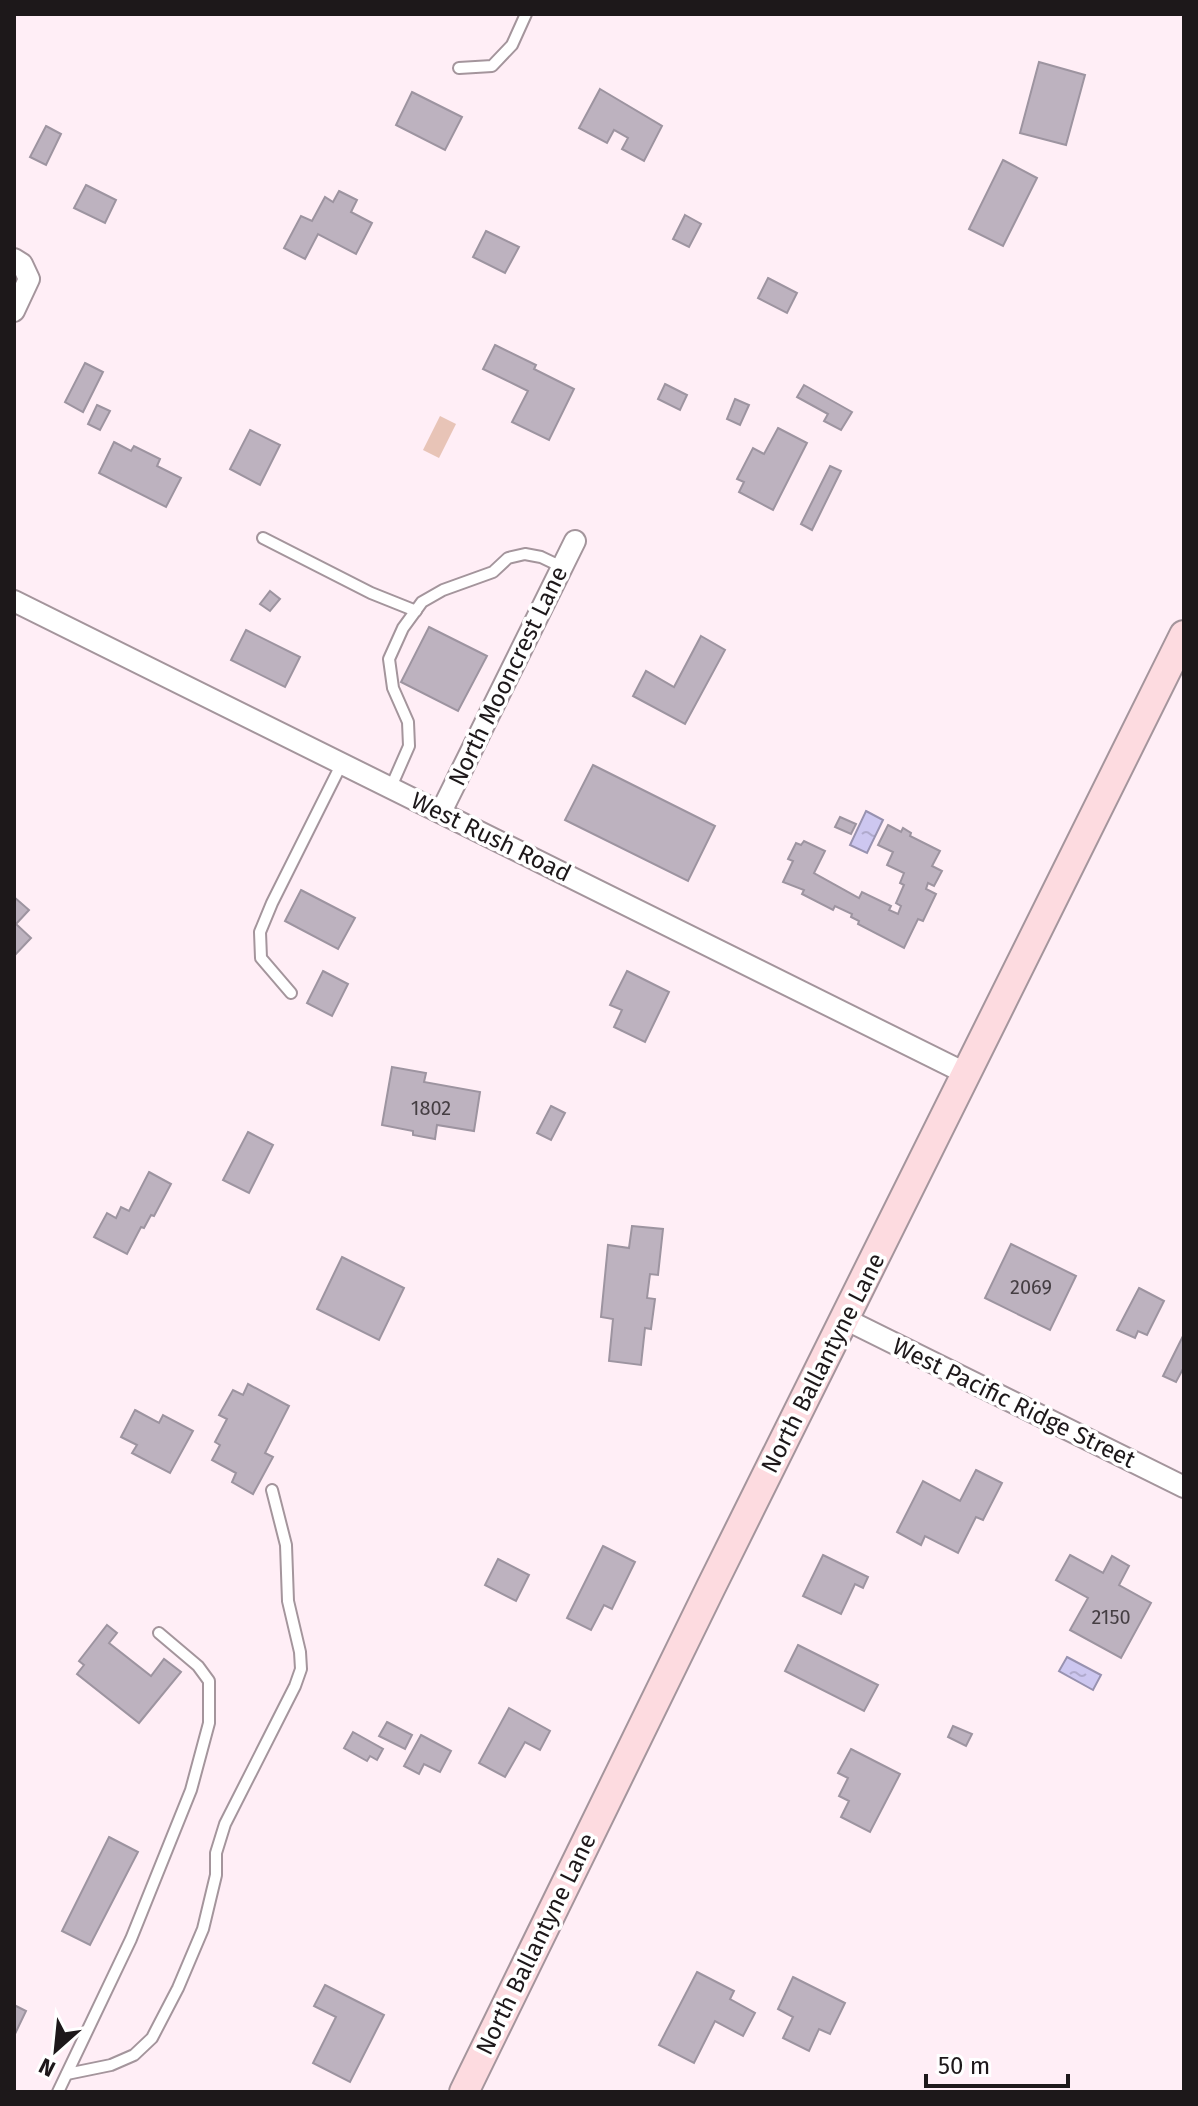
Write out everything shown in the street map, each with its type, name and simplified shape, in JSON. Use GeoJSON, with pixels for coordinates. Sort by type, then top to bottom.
{"type":"FeatureCollection","features":[{"type":"Feature","properties":{"kind":"street"},"geometry":{"type":"LineString","coordinates":[[14,259],[22,264],[29,279],[14,311]]}},
{"type":"Feature","properties":{"kind":"street","name":"North Mooncrest Lane"},"geometry":{"type":"LineString","coordinates":[[441,812],[575,541]]}},
{"type":"Feature","properties":{"kind":"street","name":"West Rush Road"},"geometry":{"type":"LineString","coordinates":[[14,601],[967,1074]]}},
{"type":"Feature","properties":{"kind":"street","name":"North Ballantyne Lane"},"geometry":{"type":"LineString","coordinates":[[464,2092],[1184,635]]}},
{"type":"Feature","properties":{"kind":"street","name":"West Pacific Ridge Street"},"geometry":{"type":"LineString","coordinates":[[845,1319],[1184,1487]]}},
{"type":"Feature","properties":{"kind":"lane"},"geometry":{"type":"LineString","coordinates":[[459,68],[492,66],[512,45],[526,14]]}},
{"type":"Feature","properties":{"kind":"lane"},"geometry":{"type":"LineString","coordinates":[[263,538],[371,593],[416,611]]}},
{"type":"Feature","properties":{"kind":"lane"},"geometry":{"type":"LineString","coordinates":[[391,787],[409,746],[409,734],[408,722],[393,688],[389,659],[403,628],[422,602],[443,590],[493,572],[508,558],[525,554],[541,557],[562,567]]}},
{"type":"Feature","properties":{"kind":"lane"},"geometry":{"type":"LineString","coordinates":[[291,993],[261,958],[260,932],[342,763]]}},
{"type":"Feature","properties":{"kind":"lane"},"geometry":{"type":"LineString","coordinates":[[67,2074],[111,2065],[134,2055],[152,2038],[203,1929],[216,1875],[216,1853],[225,1824],[301,1669],[288,1601],[286,1545],[272,1490]]}},
{"type":"Feature","properties":{"kind":"lane"},"geometry":{"type":"LineString","coordinates":[[58,2092],[137,1926],[191,1790],[209,1723],[209,1681],[198,1666],[159,1633]]}},
{"type":"Feature","properties":{"kind":"shaded area"},"geometry":{"type":"Polygon","coordinates":[[[440,416],[456,424],[439,458],[423,450],[440,416]]]}},
{"type":"Feature","properties":{"kind":"water"},"geometry":{"type":"Polygon","coordinates":[[[866,811],[883,820],[867,853],[850,845],[866,811]]]}},
{"type":"Feature","properties":{"kind":"water"},"geometry":{"type":"Polygon","coordinates":[[[1067,1657],[1101,1675],[1093,1690],[1059,1671],[1067,1657]]]}},
{"type":"Feature","properties":{"kind":"building"},"geometry":{"type":"Polygon","coordinates":[[[1039,62],[1085,75],[1066,145],[1020,133],[1039,62]]]}},
{"type":"Feature","properties":{"kind":"building"},"geometry":{"type":"Polygon","coordinates":[[[600,89],[662,126],[644,161],[622,149],[628,138],[614,130],[607,143],[579,128],[600,89]]]}},
{"type":"Feature","properties":{"kind":"building"},"geometry":{"type":"Polygon","coordinates":[[[412,92],[462,117],[445,150],[396,125],[412,92]]]}},
{"type":"Feature","properties":{"kind":"building"},"geometry":{"type":"Polygon","coordinates":[[[46,126],[61,134],[46,165],[30,157],[46,126]]]}},
{"type":"Feature","properties":{"kind":"building"},"geometry":{"type":"Polygon","coordinates":[[[1003,160],[1037,178],[1003,246],[969,229],[1003,160]]]}},
{"type":"Feature","properties":{"kind":"building"},"geometry":{"type":"Polygon","coordinates":[[[86,185],[116,200],[105,223],[74,208],[86,185]]]}},
{"type":"Feature","properties":{"kind":"building"},"geometry":{"type":"Polygon","coordinates":[[[339,191],[357,200],[351,212],[372,223],[356,254],[318,234],[305,259],[284,248],[301,216],[312,221],[325,197],[333,202],[339,191]]]}},
{"type":"Feature","properties":{"kind":"building"},"geometry":{"type":"Polygon","coordinates":[[[685,215],[701,224],[689,247],[673,239],[685,215]]]}},
{"type":"Feature","properties":{"kind":"building"},"geometry":{"type":"Polygon","coordinates":[[[486,231],[519,247],[505,273],[473,257],[486,231]]]}},
{"type":"Feature","properties":{"kind":"building"},"geometry":{"type":"Polygon","coordinates":[[[768,278],[797,293],[787,313],[758,298],[768,278]]]}},
{"type":"Feature","properties":{"kind":"building"},"geometry":{"type":"Polygon","coordinates":[[[495,345],[536,365],[534,369],[574,389],[549,440],[512,422],[528,391],[483,369],[495,345]]]}},
{"type":"Feature","properties":{"kind":"building"},"geometry":{"type":"Polygon","coordinates":[[[85,363],[103,372],[83,412],[65,402],[85,363]]]}},
{"type":"Feature","properties":{"kind":"building"},"geometry":{"type":"Polygon","coordinates":[[[665,384],[687,395],[680,410],[658,399],[665,384]]]}},
{"type":"Feature","properties":{"kind":"building"},"geometry":{"type":"Polygon","coordinates":[[[804,385],[852,412],[841,430],[824,421],[828,414],[797,397],[804,385]]]}},
{"type":"Feature","properties":{"kind":"building"},"geometry":{"type":"Polygon","coordinates":[[[735,399],[749,405],[740,425],[727,419],[735,399]]]}},
{"type":"Feature","properties":{"kind":"building"},"geometry":{"type":"Polygon","coordinates":[[[97,405],[110,411],[100,430],[88,424],[97,405]]]}},
{"type":"Feature","properties":{"kind":"building"},"geometry":{"type":"Polygon","coordinates":[[[778,428],[807,443],[773,510],[739,492],[744,482],[737,479],[753,448],[764,454],[778,428]]]}},
{"type":"Feature","properties":{"kind":"building"},"geometry":{"type":"Polygon","coordinates":[[[250,430],[280,445],[260,485],[230,469],[250,430]]]}},
{"type":"Feature","properties":{"kind":"building"},"geometry":{"type":"Polygon","coordinates":[[[114,442],[131,451],[134,446],[160,459],[157,466],[181,478],[166,507],[99,473],[114,442]]]}},
{"type":"Feature","properties":{"kind":"building"},"geometry":{"type":"Polygon","coordinates":[[[830,466],[841,471],[812,530],[801,524],[830,466]]]}},
{"type":"Feature","properties":{"kind":"building"},"geometry":{"type":"Polygon","coordinates":[[[270,591],[280,599],[270,611],[260,604],[270,591]]]}},
{"type":"Feature","properties":{"kind":"building"},"geometry":{"type":"Polygon","coordinates":[[[429,627],[487,656],[458,711],[401,682],[429,627]]]}},
{"type":"Feature","properties":{"kind":"building"},"geometry":{"type":"Polygon","coordinates":[[[246,630],[300,657],[285,687],[231,660],[246,630]]]}},
{"type":"Feature","properties":{"kind":"building"},"geometry":{"type":"Polygon","coordinates":[[[701,636],[725,650],[685,724],[633,696],[646,671],[674,687],[701,636]]]}},
{"type":"Feature","properties":{"kind":"building"},"geometry":{"type":"Polygon","coordinates":[[[593,765],[715,826],[688,881],[565,820],[593,765]]]}},
{"type":"Feature","properties":{"kind":"building"},"geometry":{"type":"Polygon","coordinates":[[[840,817],[856,824],[851,834],[835,827],[840,817]]]}},
{"type":"Feature","properties":{"kind":"building"},"geometry":{"type":"Polygon","coordinates":[[[888,825],[901,832],[903,828],[911,833],[910,836],[940,851],[932,866],[942,871],[934,886],[928,883],[926,889],[936,894],[923,921],[918,919],[904,948],[858,924],[859,921],[851,917],[852,914],[835,906],[833,910],[802,894],[804,890],[783,882],[793,861],[788,859],[796,843],[801,845],[804,841],[825,851],[814,873],[859,898],[862,892],[891,906],[889,910],[898,914],[901,906],[896,903],[904,885],[900,883],[904,873],[887,865],[893,852],[878,845],[888,825]]]}},
{"type":"Feature","properties":{"kind":"building"},"geometry":{"type":"Polygon","coordinates":[[[301,890],[355,918],[338,949],[285,921],[301,890]]]}},
{"type":"Feature","properties":{"kind":"building"},"geometry":{"type":"Polygon","coordinates":[[[14,897],[29,910],[16,924],[31,938],[14,956],[14,897]]]}},
{"type":"Feature","properties":{"kind":"building"},"geometry":{"type":"Polygon","coordinates":[[[323,971],[348,984],[332,1016],[307,1003],[323,971]]]}},
{"type":"Feature","properties":{"kind":"building"},"geometry":{"type":"Polygon","coordinates":[[[627,971],[669,992],[645,1042],[614,1027],[622,1010],[610,1005],[627,971]]]}},
{"type":"Feature","properties":{"kind":"building"},"geometry":{"type":"Polygon","coordinates":[[[392,1067],[426,1073],[424,1082],[480,1092],[474,1131],[437,1125],[435,1139],[382,1125],[392,1067]]]}},
{"type":"Feature","properties":{"kind":"building"},"geometry":{"type":"Polygon","coordinates":[[[551,1106],[565,1113],[551,1140],[537,1133],[551,1106]]]}},
{"type":"Feature","properties":{"kind":"building"},"geometry":{"type":"Polygon","coordinates":[[[248,1132],[273,1145],[249,1193],[223,1180],[248,1132]]]}},
{"type":"Feature","properties":{"kind":"building"},"geometry":{"type":"Polygon","coordinates":[[[149,1172],[171,1184],[154,1216],[151,1215],[144,1228],[141,1227],[127,1254],[94,1237],[107,1213],[116,1218],[121,1207],[129,1211],[149,1172]]]}},
{"type":"Feature","properties":{"kind":"building"},"geometry":{"type":"Polygon","coordinates":[[[632,1226],[663,1229],[658,1275],[650,1274],[647,1298],[655,1299],[651,1329],[645,1328],[641,1365],[609,1361],[613,1319],[601,1317],[608,1245],[629,1248],[632,1226]]]}},
{"type":"Feature","properties":{"kind":"building"},"geometry":{"type":"Polygon","coordinates":[[[1011,1244],[1076,1276],[1050,1330],[985,1298],[1011,1244]]]}},
{"type":"Feature","properties":{"kind":"building"},"geometry":{"type":"Polygon","coordinates":[[[342,1257],[404,1288],[379,1340],[317,1309],[342,1257]]]}},
{"type":"Feature","properties":{"kind":"building"},"geometry":{"type":"Polygon","coordinates":[[[1139,1288],[1164,1301],[1147,1335],[1138,1331],[1135,1338],[1117,1330],[1139,1288]]]}},
{"type":"Feature","properties":{"kind":"building"},"geometry":{"type":"Polygon","coordinates":[[[1184,1334],[1184,1367],[1176,1382],[1163,1376],[1184,1334]]]}},
{"type":"Feature","properties":{"kind":"building"},"geometry":{"type":"Polygon","coordinates":[[[248,1384],[289,1406],[265,1453],[273,1457],[253,1494],[232,1482],[236,1473],[212,1460],[220,1445],[215,1442],[227,1419],[219,1415],[233,1390],[243,1395],[248,1384]]]}},
{"type":"Feature","properties":{"kind":"building"},"geometry":{"type":"Polygon","coordinates":[[[135,1410],[159,1423],[163,1415],[193,1431],[170,1473],[132,1453],[137,1445],[121,1437],[135,1410]]]}},
{"type":"Feature","properties":{"kind":"building"},"geometry":{"type":"Polygon","coordinates":[[[976,1470],[1002,1483],[983,1520],[976,1517],[958,1553],[925,1536],[921,1545],[897,1532],[923,1481],[960,1501],[976,1470]]]}},
{"type":"Feature","properties":{"kind":"building"},"geometry":{"type":"Polygon","coordinates":[[[603,1546],[635,1562],[612,1609],[604,1605],[591,1630],[567,1618],[603,1546]]]}},
{"type":"Feature","properties":{"kind":"building"},"geometry":{"type":"Polygon","coordinates":[[[823,1555],[868,1577],[863,1588],[855,1584],[841,1614],[803,1596],[823,1555]]]}},
{"type":"Feature","properties":{"kind":"building"},"geometry":{"type":"Polygon","coordinates":[[[1070,1555],[1103,1573],[1112,1556],[1129,1566],[1119,1585],[1151,1603],[1121,1658],[1070,1630],[1088,1598],[1056,1580],[1070,1555]]]}},
{"type":"Feature","properties":{"kind":"building"},"geometry":{"type":"Polygon","coordinates":[[[498,1559],[529,1575],[516,1601],[485,1585],[498,1559]]]}},
{"type":"Feature","properties":{"kind":"building"},"geometry":{"type":"Polygon","coordinates":[[[107,1625],[117,1633],[109,1643],[151,1676],[164,1659],[181,1672],[139,1723],[77,1674],[84,1665],[79,1661],[107,1625]]]}},
{"type":"Feature","properties":{"kind":"building"},"geometry":{"type":"Polygon","coordinates":[[[798,1645],[878,1685],[864,1711],[785,1671],[798,1645]]]}},
{"type":"Feature","properties":{"kind":"building"},"geometry":{"type":"Polygon","coordinates":[[[509,1708],[550,1731],[540,1750],[525,1742],[505,1777],[479,1763],[509,1708]]]}},
{"type":"Feature","properties":{"kind":"building"},"geometry":{"type":"Polygon","coordinates":[[[387,1722],[412,1735],[405,1749],[379,1736],[387,1722]]]}},
{"type":"Feature","properties":{"kind":"building"},"geometry":{"type":"Polygon","coordinates":[[[953,1726],[972,1734],[966,1746],[948,1737],[953,1726]]]}},
{"type":"Feature","properties":{"kind":"building"},"geometry":{"type":"Polygon","coordinates":[[[353,1732],[383,1749],[377,1760],[370,1756],[367,1761],[344,1748],[353,1732]]]}},
{"type":"Feature","properties":{"kind":"building"},"geometry":{"type":"Polygon","coordinates":[[[421,1735],[451,1751],[440,1772],[424,1764],[419,1774],[404,1766],[421,1735]]]}},
{"type":"Feature","properties":{"kind":"building"},"geometry":{"type":"Polygon","coordinates":[[[851,1749],[900,1774],[870,1832],[841,1817],[849,1801],[839,1796],[848,1778],[838,1773],[851,1749]]]}},
{"type":"Feature","properties":{"kind":"building"},"geometry":{"type":"Polygon","coordinates":[[[109,1837],[138,1852],[90,1945],[62,1931],[109,1837]]]}},
{"type":"Feature","properties":{"kind":"building"},"geometry":{"type":"Polygon","coordinates":[[[697,1972],[734,1991],[730,1999],[755,2013],[743,2036],[715,2021],[694,2063],[659,2045],[697,1972]]]}},
{"type":"Feature","properties":{"kind":"building"},"geometry":{"type":"Polygon","coordinates":[[[793,1977],[845,2003],[830,2034],[819,2029],[809,2051],[783,2038],[793,2017],[778,2009],[793,1977]]]}},
{"type":"Feature","properties":{"kind":"building"},"geometry":{"type":"Polygon","coordinates":[[[325,1985],[384,2015],[350,2082],[313,2063],[336,2017],[314,2006],[325,1985]]]}},
{"type":"Feature","properties":{"kind":"building"},"geometry":{"type":"Polygon","coordinates":[[[14,2005],[26,2011],[14,2036],[14,2005]]]}}]}
